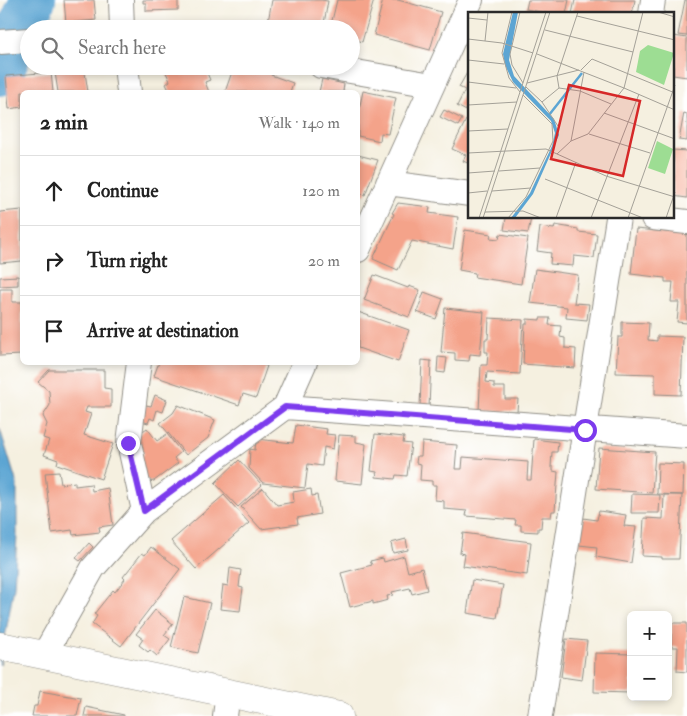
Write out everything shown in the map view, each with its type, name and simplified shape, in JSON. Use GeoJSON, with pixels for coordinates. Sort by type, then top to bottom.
{"type":"FeatureCollection","features":[{"type":"Feature","properties":{"kind":"street"},"geometry":{"type":"LineString","coordinates":[[121,0],[122,20]]}},
{"type":"Feature","properties":{"kind":"street"},"geometry":{"type":"LineString","coordinates":[[360,246],[471,0]]}},
{"type":"Feature","properties":{"kind":"street"},"geometry":{"type":"LineString","coordinates":[[0,42],[20,41]]}},
{"type":"Feature","properties":{"kind":"street"},"geometry":{"type":"LineString","coordinates":[[360,73],[432,86]]}},
{"type":"Feature","properties":{"kind":"street"},"geometry":{"type":"LineString","coordinates":[[127,75],[129,90]]}},
{"type":"Feature","properties":{"kind":"street"},"geometry":{"type":"LineString","coordinates":[[388,183],[468,194]]}},
{"type":"Feature","properties":{"kind":"street"},"geometry":{"type":"LineString","coordinates":[[540,716],[618,219]]}},
{"type":"Feature","properties":{"kind":"street"},"geometry":{"type":"LineString","coordinates":[[662,219],[687,222]]}},
{"type":"Feature","properties":{"kind":"street"},"geometry":{"type":"LineString","coordinates":[[139,365],[128,443],[144,511]]}},
{"type":"Feature","properties":{"kind":"street"},"geometry":{"type":"LineString","coordinates":[[305,365],[285,407],[144,511],[21,650],[227,704],[339,716]]}},
{"type":"Feature","properties":{"kind":"street"},"geometry":{"type":"LineString","coordinates":[[285,407],[687,436]]}},
{"type":"Feature","properties":{"kind":"water"},"geometry":{"type":"Polygon","coordinates":[[[0,429],[17,484],[17,536],[14,587],[0,665],[0,429]]]}},
{"type":"Feature","properties":{"kind":"building"},"geometry":{"type":"Polygon","coordinates":[[[64,0],[94,0],[96,20],[66,20],[64,0]]]}},
{"type":"Feature","properties":{"kind":"building"},"geometry":{"type":"Polygon","coordinates":[[[143,0],[178,0],[178,10],[146,11],[146,3],[143,3],[143,0]]]}},
{"type":"Feature","properties":{"kind":"building"},"geometry":{"type":"Polygon","coordinates":[[[272,0],[328,1],[325,20],[268,20],[272,0]]]}},
{"type":"Feature","properties":{"kind":"building"},"geometry":{"type":"Polygon","coordinates":[[[337,0],[374,0],[362,42],[360,41],[360,20],[332,20],[337,0]]]}},
{"type":"Feature","properties":{"kind":"building"},"geometry":{"type":"Polygon","coordinates":[[[383,0],[398,0],[441,12],[430,50],[374,35],[383,0]]]}},
{"type":"Feature","properties":{"kind":"building"},"geometry":{"type":"Polygon","coordinates":[[[528,0],[569,0],[566,12],[540,12],[526,9],[528,0]]]}},
{"type":"Feature","properties":{"kind":"building"},"geometry":{"type":"Polygon","coordinates":[[[575,0],[635,0],[632,12],[572,12],[575,0]]]}},
{"type":"Feature","properties":{"kind":"building"},"geometry":{"type":"Polygon","coordinates":[[[685,0],[687,0],[687,36],[678,35],[685,0]]]}},
{"type":"Feature","properties":{"kind":"building"},"geometry":{"type":"Polygon","coordinates":[[[674,36],[687,38],[687,77],[674,75],[674,36]]]}},
{"type":"Feature","properties":{"kind":"building"},"geometry":{"type":"Polygon","coordinates":[[[468,71],[468,112],[457,106],[465,90],[459,87],[468,71]]]}},
{"type":"Feature","properties":{"kind":"building"},"geometry":{"type":"Polygon","coordinates":[[[51,75],[53,90],[20,90],[20,107],[9,109],[6,76],[51,75]]]}},
{"type":"Feature","properties":{"kind":"building"},"geometry":{"type":"Polygon","coordinates":[[[55,75],[85,75],[88,90],[58,90],[55,75]]]}},
{"type":"Feature","properties":{"kind":"building"},"geometry":{"type":"Polygon","coordinates":[[[167,75],[208,75],[210,80],[205,82],[208,90],[169,90],[166,84],[170,81],[167,75]]]}},
{"type":"Feature","properties":{"kind":"building"},"geometry":{"type":"Polygon","coordinates":[[[231,75],[271,75],[293,83],[291,90],[226,90],[231,75]]]}},
{"type":"Feature","properties":{"kind":"building"},"geometry":{"type":"Polygon","coordinates":[[[322,79],[344,84],[343,90],[319,90],[322,79]]]}},
{"type":"Feature","properties":{"kind":"building"},"geometry":{"type":"Polygon","coordinates":[[[363,91],[396,98],[388,134],[381,133],[380,141],[360,136],[360,105],[363,91]]]}},
{"type":"Feature","properties":{"kind":"building"},"geometry":{"type":"Polygon","coordinates":[[[444,110],[462,119],[458,126],[440,117],[444,110]]]}},
{"type":"Feature","properties":{"kind":"building"},"geometry":{"type":"Polygon","coordinates":[[[684,113],[687,114],[687,141],[679,140],[684,113]]]}},
{"type":"Feature","properties":{"kind":"building"},"geometry":{"type":"Polygon","coordinates":[[[466,120],[468,120],[468,163],[463,161],[466,155],[452,149],[466,120]]]}},
{"type":"Feature","properties":{"kind":"building"},"geometry":{"type":"Polygon","coordinates":[[[674,150],[687,151],[687,198],[674,196],[674,150]]]}},
{"type":"Feature","properties":{"kind":"building"},"geometry":{"type":"Polygon","coordinates":[[[360,156],[378,160],[365,195],[360,194],[360,156]]]}},
{"type":"Feature","properties":{"kind":"building"},"geometry":{"type":"Polygon","coordinates":[[[398,203],[430,207],[429,213],[458,217],[453,249],[412,241],[398,270],[373,259],[398,203]]]}},
{"type":"Feature","properties":{"kind":"building"},"geometry":{"type":"Polygon","coordinates":[[[20,210],[20,261],[0,263],[0,212],[20,210]]]}},
{"type":"Feature","properties":{"kind":"building"},"geometry":{"type":"Polygon","coordinates":[[[506,219],[531,219],[528,233],[504,230],[506,219]]]}},
{"type":"Feature","properties":{"kind":"building"},"geometry":{"type":"Polygon","coordinates":[[[555,225],[578,229],[578,232],[597,234],[594,258],[574,256],[573,266],[550,264],[551,253],[537,251],[540,227],[554,229],[555,225]]]}},
{"type":"Feature","properties":{"kind":"building"},"geometry":{"type":"Polygon","coordinates":[[[636,229],[687,234],[687,323],[677,322],[679,302],[671,302],[673,282],[665,282],[665,278],[631,274],[636,229]]]}},
{"type":"Feature","properties":{"kind":"building"},"geometry":{"type":"Polygon","coordinates":[[[465,230],[491,234],[490,238],[499,239],[500,234],[528,238],[521,284],[474,277],[475,273],[459,270],[465,230]]]}},
{"type":"Feature","properties":{"kind":"building"},"geometry":{"type":"Polygon","coordinates":[[[535,269],[578,275],[574,303],[589,304],[587,320],[566,318],[567,307],[530,303],[535,269]]]}},
{"type":"Feature","properties":{"kind":"building"},"geometry":{"type":"Polygon","coordinates":[[[374,275],[408,288],[409,286],[420,290],[409,317],[364,300],[374,275]]]}},
{"type":"Feature","properties":{"kind":"building"},"geometry":{"type":"Polygon","coordinates":[[[18,276],[18,285],[0,286],[0,277],[18,276]]]}},
{"type":"Feature","properties":{"kind":"building"},"geometry":{"type":"Polygon","coordinates":[[[0,289],[12,289],[12,302],[20,302],[20,355],[0,356],[0,289]]]}},
{"type":"Feature","properties":{"kind":"building"},"geometry":{"type":"Polygon","coordinates":[[[424,292],[443,299],[436,319],[417,312],[424,292]]]}},
{"type":"Feature","properties":{"kind":"building"},"geometry":{"type":"Polygon","coordinates":[[[445,308],[484,312],[480,355],[470,354],[469,361],[455,360],[455,353],[441,352],[445,308]]]}},
{"type":"Feature","properties":{"kind":"building"},"geometry":{"type":"Polygon","coordinates":[[[360,313],[409,330],[398,362],[360,349],[360,313]]]}},
{"type":"Feature","properties":{"kind":"building"},"geometry":{"type":"Polygon","coordinates":[[[489,318],[523,320],[520,374],[487,372],[486,382],[494,383],[494,387],[505,387],[505,399],[518,399],[517,411],[479,411],[481,365],[487,365],[488,352],[485,352],[485,339],[488,339],[489,318]]]}},
{"type":"Feature","properties":{"kind":"building"},"geometry":{"type":"Polygon","coordinates":[[[540,318],[550,318],[549,325],[561,326],[560,337],[565,338],[565,348],[576,349],[575,368],[523,364],[525,324],[527,324],[527,319],[540,320],[540,318]]]}},
{"type":"Feature","properties":{"kind":"building"},"geometry":{"type":"Polygon","coordinates":[[[622,322],[649,323],[648,340],[657,341],[657,336],[683,337],[681,395],[655,394],[655,374],[616,373],[618,337],[622,337],[622,322]]]}},
{"type":"Feature","properties":{"kind":"building"},"geometry":{"type":"Polygon","coordinates":[[[438,357],[447,358],[445,373],[437,372],[438,357]]]}},
{"type":"Feature","properties":{"kind":"building"},"geometry":{"type":"Polygon","coordinates":[[[422,360],[431,361],[429,407],[420,406],[422,360]]]}},
{"type":"Feature","properties":{"kind":"building"},"geometry":{"type":"Polygon","coordinates":[[[158,365],[267,366],[256,398],[243,394],[239,405],[154,376],[158,365]]]}},
{"type":"Feature","properties":{"kind":"building"},"geometry":{"type":"Polygon","coordinates":[[[49,370],[104,370],[104,388],[111,389],[111,407],[87,407],[85,412],[91,414],[84,435],[113,444],[101,479],[57,464],[58,460],[44,455],[49,440],[43,438],[47,424],[43,416],[50,405],[49,391],[38,382],[49,370]]]}},
{"type":"Feature","properties":{"kind":"building"},"geometry":{"type":"Polygon","coordinates":[[[155,395],[167,400],[163,412],[157,410],[154,420],[150,418],[148,423],[139,420],[146,405],[151,406],[155,395]]]}},
{"type":"Feature","properties":{"kind":"building"},"geometry":{"type":"Polygon","coordinates":[[[178,405],[215,420],[208,438],[186,455],[160,423],[173,413],[178,405]]]}},
{"type":"Feature","properties":{"kind":"building"},"geometry":{"type":"Polygon","coordinates":[[[296,425],[327,429],[326,434],[335,435],[333,449],[324,447],[322,466],[308,464],[305,488],[263,483],[249,468],[250,449],[255,450],[256,439],[293,443],[296,425]]]}},
{"type":"Feature","properties":{"kind":"building"},"geometry":{"type":"Polygon","coordinates":[[[147,428],[157,441],[167,434],[181,452],[174,458],[178,463],[154,481],[147,482],[136,460],[144,454],[136,442],[136,436],[147,428]]]}},
{"type":"Feature","properties":{"kind":"building"},"geometry":{"type":"Polygon","coordinates":[[[375,434],[404,437],[403,443],[411,444],[407,476],[396,475],[395,479],[376,477],[377,472],[371,471],[375,434]]]}},
{"type":"Feature","properties":{"kind":"building"},"geometry":{"type":"Polygon","coordinates":[[[339,435],[356,436],[356,442],[366,444],[362,484],[335,481],[339,435]]]}},
{"type":"Feature","properties":{"kind":"building"},"geometry":{"type":"Polygon","coordinates":[[[534,439],[558,442],[557,452],[552,452],[551,467],[553,467],[553,471],[558,472],[555,511],[552,511],[551,517],[542,517],[541,528],[538,528],[538,532],[521,531],[521,525],[515,525],[516,520],[466,516],[467,511],[444,509],[444,501],[435,500],[436,485],[432,485],[432,481],[420,480],[421,464],[416,463],[417,456],[421,456],[422,442],[457,445],[455,469],[462,469],[463,457],[528,462],[527,480],[531,480],[534,439]]]}},
{"type":"Feature","properties":{"kind":"building"},"geometry":{"type":"Polygon","coordinates":[[[599,448],[655,452],[652,493],[596,489],[599,448]]]}},
{"type":"Feature","properties":{"kind":"building"},"geometry":{"type":"Polygon","coordinates":[[[239,460],[262,485],[238,507],[215,483],[239,460]]]}},
{"type":"Feature","properties":{"kind":"building"},"geometry":{"type":"Polygon","coordinates":[[[658,463],[684,464],[683,495],[657,494],[658,463]]]}},
{"type":"Feature","properties":{"kind":"building"},"geometry":{"type":"Polygon","coordinates":[[[59,472],[61,484],[75,482],[75,486],[91,484],[92,491],[108,488],[113,525],[99,527],[100,532],[73,535],[72,530],[52,533],[45,473],[59,472]]]}},
{"type":"Feature","properties":{"kind":"building"},"geometry":{"type":"Polygon","coordinates":[[[263,488],[277,505],[294,502],[293,492],[311,489],[312,496],[317,495],[320,514],[297,518],[298,524],[261,529],[241,507],[263,488]]]}},
{"type":"Feature","properties":{"kind":"building"},"geometry":{"type":"Polygon","coordinates":[[[632,494],[660,495],[659,513],[631,513],[632,494]]]}},
{"type":"Feature","properties":{"kind":"building"},"geometry":{"type":"Polygon","coordinates":[[[224,495],[249,523],[196,569],[171,541],[224,495]]]}},
{"type":"Feature","properties":{"kind":"building"},"geometry":{"type":"Polygon","coordinates":[[[664,495],[682,495],[679,559],[642,556],[644,518],[663,519],[664,495]]]}},
{"type":"Feature","properties":{"kind":"building"},"geometry":{"type":"Polygon","coordinates":[[[599,511],[626,515],[624,526],[636,527],[631,563],[596,557],[597,547],[579,545],[583,518],[597,520],[599,511]]]}},
{"type":"Feature","properties":{"kind":"building"},"geometry":{"type":"Polygon","coordinates":[[[463,533],[531,542],[527,575],[463,566],[465,554],[460,553],[463,533]]]}},
{"type":"Feature","properties":{"kind":"building"},"geometry":{"type":"Polygon","coordinates":[[[406,539],[408,550],[393,553],[391,543],[406,539]]]}},
{"type":"Feature","properties":{"kind":"building"},"geometry":{"type":"Polygon","coordinates":[[[89,543],[93,547],[80,561],[76,558],[89,543]]]}},
{"type":"Feature","properties":{"kind":"building"},"geometry":{"type":"Polygon","coordinates":[[[151,547],[180,569],[121,646],[92,624],[97,616],[94,614],[113,590],[115,592],[125,579],[123,577],[142,553],[145,555],[151,547]]]}},
{"type":"Feature","properties":{"kind":"building"},"geometry":{"type":"Polygon","coordinates":[[[404,556],[408,572],[422,568],[427,590],[412,594],[410,588],[392,592],[393,595],[387,596],[388,600],[373,604],[373,601],[350,607],[341,573],[372,565],[370,561],[383,558],[384,562],[404,556]]]}},
{"type":"Feature","properties":{"kind":"building"},"geometry":{"type":"Polygon","coordinates":[[[230,568],[241,570],[239,587],[243,588],[240,611],[220,609],[223,585],[228,586],[230,568]]]}},
{"type":"Feature","properties":{"kind":"building"},"geometry":{"type":"Polygon","coordinates":[[[472,580],[503,585],[497,618],[467,613],[472,580]]]}},
{"type":"Feature","properties":{"kind":"building"},"geometry":{"type":"Polygon","coordinates":[[[184,597],[210,603],[198,653],[171,647],[184,597]]]}},
{"type":"Feature","properties":{"kind":"building"},"geometry":{"type":"Polygon","coordinates":[[[155,610],[173,624],[164,635],[170,639],[157,656],[139,645],[143,639],[136,634],[155,610]]]}},
{"type":"Feature","properties":{"kind":"building"},"geometry":{"type":"Polygon","coordinates":[[[672,623],[687,623],[687,672],[677,671],[678,647],[672,647],[672,623]]]}},
{"type":"Feature","properties":{"kind":"building"},"geometry":{"type":"Polygon","coordinates":[[[566,639],[587,641],[582,680],[561,677],[566,639]]]}},
{"type":"Feature","properties":{"kind":"building"},"geometry":{"type":"Polygon","coordinates":[[[595,653],[627,654],[627,693],[594,692],[595,653]]]}},
{"type":"Feature","properties":{"kind":"building"},"geometry":{"type":"Polygon","coordinates":[[[40,691],[81,698],[77,716],[32,716],[34,706],[37,706],[40,691]]]}},
{"type":"Feature","properties":{"kind":"building"},"geometry":{"type":"Polygon","coordinates":[[[86,707],[124,715],[124,716],[84,716],[86,707]]]}},
{"type":"Feature","properties":{"kind":"waterway"},"geometry":{"type":"LineString","coordinates":[[24,20],[33,0]]}},
{"type":"Feature","properties":{"kind":"waterway"},"geometry":{"type":"LineString","coordinates":[[0,73],[20,29]]}},
{"type":"Feature","properties":{"kind":"route"},"geometry":{"type":"LineString","coordinates":[[128,443],[144,511],[285,407],[585,430]]}}]}
